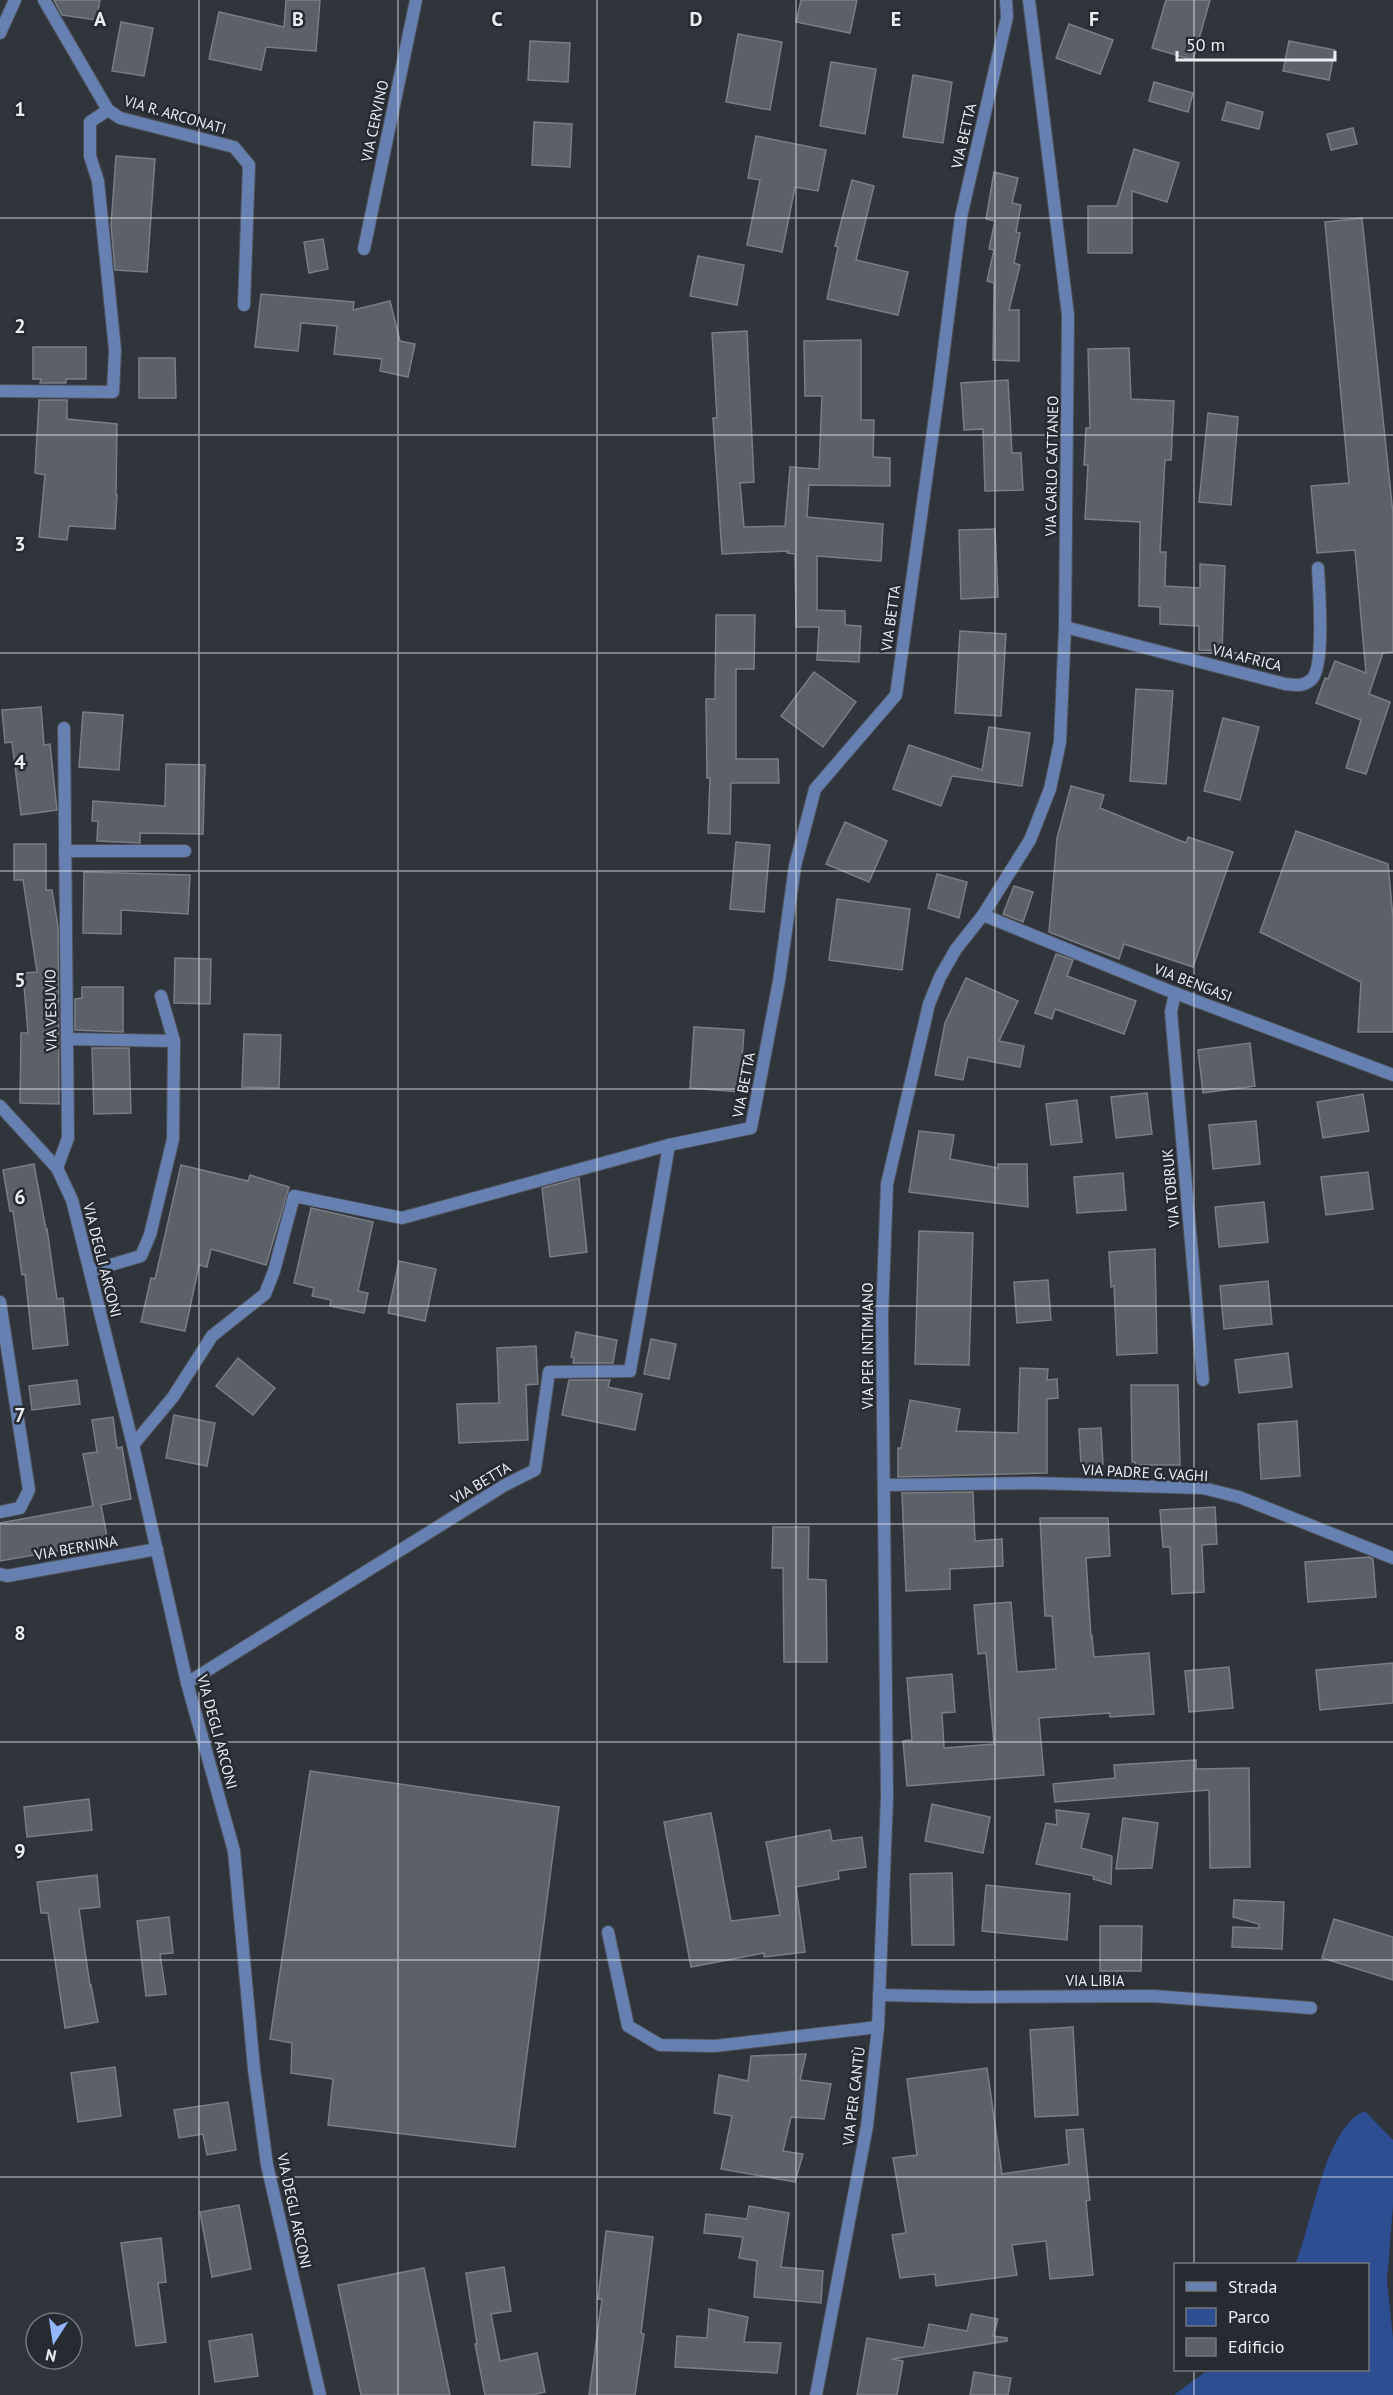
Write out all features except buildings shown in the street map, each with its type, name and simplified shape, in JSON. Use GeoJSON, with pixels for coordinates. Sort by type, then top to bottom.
{"type":"FeatureCollection","features":[{"type":"Feature","properties":{"kind":"street"},"geometry":{"type":"LineString","coordinates":[[0,33],[15,0]]}},
{"type":"Feature","properties":{"kind":"street","name":"VIA R. ARCONATI"},"geometry":{"type":"LineString","coordinates":[[44,0],[108,110],[120,118],[234,147],[249,165],[244,305]]}},
{"type":"Feature","properties":{"kind":"street","name":"VIA CERVINO"},"geometry":{"type":"LineString","coordinates":[[364,249],[416,0]]}},
{"type":"Feature","properties":{"kind":"street","name":"VIA BETTA"},"geometry":{"type":"LineString","coordinates":[[132,1445],[173,1397],[212,1336],[265,1294],[274,1271],[294,1196],[402,1218],[669,1145],[751,1128],[779,981],[795,866],[814,789],[896,695],[961,217],[1006,23],[1006,0]]}},
{"type":"Feature","properties":{"kind":"street","name":"VIA CARLO CATTANEO"},"geometry":{"type":"LineString","coordinates":[[983,915],[1030,840],[1054,777],[1060,742],[1065,627],[1068,315],[1029,0]]}},
{"type":"Feature","properties":{"kind":"street"},"geometry":{"type":"LineString","coordinates":[[0,391],[113,392],[115,350],[98,181],[90,156],[90,122],[108,110]]}},
{"type":"Feature","properties":{"kind":"street","name":"VIA AFRICA"},"geometry":{"type":"LineString","coordinates":[[1065,627],[1286,684],[1304,685],[1316,674],[1319,654],[1318,568]]}},
{"type":"Feature","properties":{"kind":"street","name":"VIA VESUVIO"},"geometry":{"type":"LineString","coordinates":[[57,1168],[68,1138],[64,728]]}},
{"type":"Feature","properties":{"kind":"street"},"geometry":{"type":"LineString","coordinates":[[65,851],[185,851]]}},
{"type":"Feature","properties":{"kind":"street","name":"VIA BENGASI"},"geometry":{"type":"LineString","coordinates":[[983,915],[1175,993],[1393,1075]]}},
{"type":"Feature","properties":{"kind":"street","name":"VIA PER INTIMIANO"},"geometry":{"type":"LineString","coordinates":[[887,1797],[882,1317],[887,1184],[918,1043],[929,1004],[940,977],[956,949],[983,915]]}},
{"type":"Feature","properties":{"kind":"street","name":"VIA TOBRUK"},"geometry":{"type":"LineString","coordinates":[[1175,993],[1171,1012],[1203,1380]]}},
{"type":"Feature","properties":{"kind":"street"},"geometry":{"type":"LineString","coordinates":[[90,1271],[141,1256],[150,1235],[173,1139],[174,1041],[161,996]]}},
{"type":"Feature","properties":{"kind":"street"},"geometry":{"type":"LineString","coordinates":[[67,1039],[174,1041]]}},
{"type":"Feature","properties":{"kind":"street","name":"VIA DEGLI ARCONI"},"geometry":{"type":"LineString","coordinates":[[0,1106],[57,1168],[72,1200],[157,1549],[187,1683],[234,1851],[254,2069],[267,2165],[320,2395]]}},
{"type":"Feature","properties":{"kind":"street","name":"VIA BETTA"},"geometry":{"type":"LineString","coordinates":[[187,1683],[495,1491],[535,1470],[549,1372],[630,1371],[669,1145]]}},
{"type":"Feature","properties":{"kind":"street"},"geometry":{"type":"LineString","coordinates":[[0,1302],[29,1490],[20,1508],[0,1512]]}},
{"type":"Feature","properties":{"kind":"street","name":"VIA PADRE G. VAGHI"},"geometry":{"type":"LineString","coordinates":[[884,1485],[1034,1483],[1203,1488],[1239,1497],[1393,1558]]}},
{"type":"Feature","properties":{"kind":"street","name":"VIA BERNINA"},"geometry":{"type":"LineString","coordinates":[[0,1574],[7,1576],[157,1549]]}},
{"type":"Feature","properties":{"kind":"street","name":"VIA PER CANTÙ"},"geometry":{"type":"LineString","coordinates":[[816,2395],[867,2126],[878,2027],[887,1797]]}},
{"type":"Feature","properties":{"kind":"street"},"geometry":{"type":"LineString","coordinates":[[608,1932],[628,2026],[660,2045],[715,2046],[878,2027]]}},
{"type":"Feature","properties":{"kind":"street","name":"VIA LIBIA"},"geometry":{"type":"LineString","coordinates":[[879,1995],[1153,1996],[1311,2008]]}},
{"type":"Feature","properties":{"kind":"green space"},"geometry":{"type":"Polygon","coordinates":[[[1365,2111],[1393,2140],[1393,2206],[1387,2280],[1393,2338],[1393,2395],[1174,2395],[1207,2371],[1369,2371],[1369,2263],[1295,2263],[1329,2157],[1339,2136],[1351,2120],[1365,2111]]]}}]}
